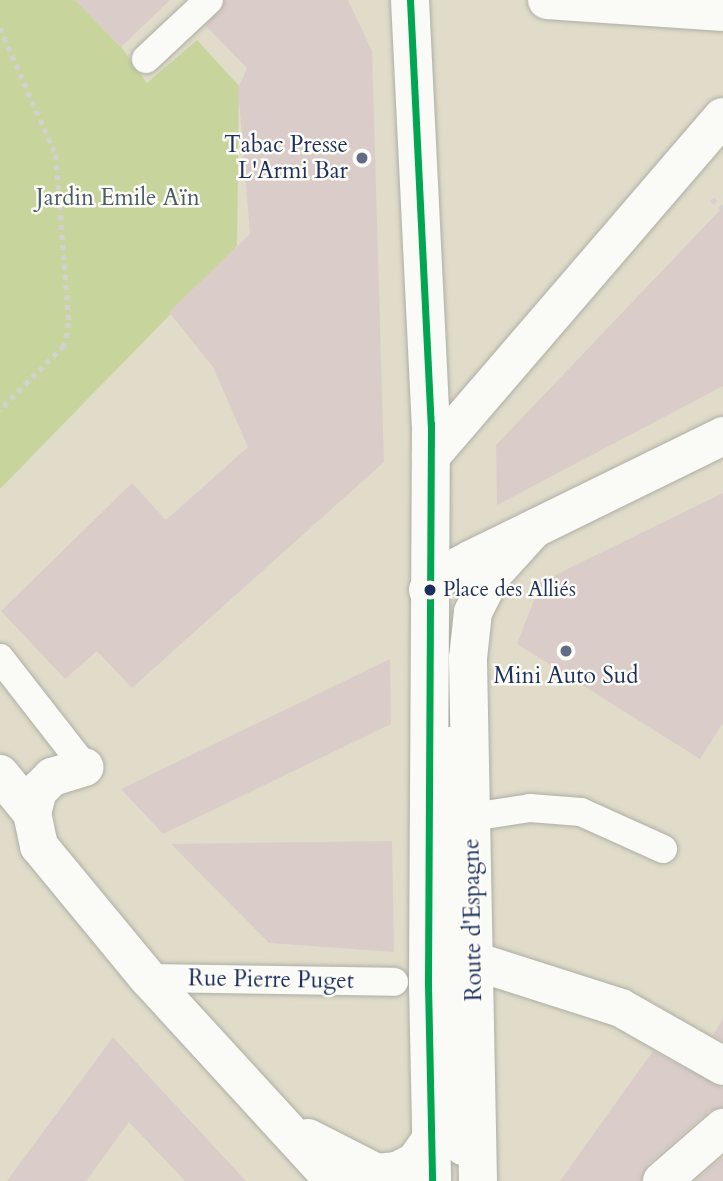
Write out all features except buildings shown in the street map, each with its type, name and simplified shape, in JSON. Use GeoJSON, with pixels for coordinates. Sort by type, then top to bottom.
{"type":"FeatureCollection","features":[{"type":"Feature","properties":{"kind":"main road","name":"Route d'Espagne"},"geometry":{"type":"LineString","coordinates":[[410,0],[431,456],[428,590],[432,1181]]}},
{"type":"Feature","properties":{"kind":"main road"},"geometry":{"type":"LineString","coordinates":[[547,0],[723,12]]}},
{"type":"Feature","properties":{"kind":"main road"},"geometry":{"type":"LineString","coordinates":[[431,456],[723,117]]}},
{"type":"Feature","properties":{"kind":"main road"},"geometry":{"type":"LineString","coordinates":[[428,590],[447,572],[723,436]]}},
{"type":"Feature","properties":{"kind":"main road","name":"Route d'Espagne"},"geometry":{"type":"LineString","coordinates":[[478,1181],[468,658],[473,612],[492,575],[533,530]]}},
{"type":"Feature","properties":{"kind":"main road"},"geometry":{"type":"LineString","coordinates":[[85,767],[52,777],[38,791],[32,813],[39,846],[148,978],[288,1127],[334,1181]]}},
{"type":"Feature","properties":{"kind":"main road"},"geometry":{"type":"LineString","coordinates":[[0,774],[32,813]]}},
{"type":"Feature","properties":{"kind":"main road"},"geometry":{"type":"LineString","coordinates":[[474,961],[621,1008],[723,1066]]}},
{"type":"Feature","properties":{"kind":"main road"},"geometry":{"type":"LineString","coordinates":[[288,1127],[377,1173],[397,1171],[415,1161],[431,1139]]}},
{"type":"Feature","properties":{"kind":"main road"},"geometry":{"type":"LineString","coordinates":[[662,1181],[723,1128]]}},
{"type":"Feature","properties":{"kind":"lane"},"geometry":{"type":"LineString","coordinates":[[146,59],[209,0]]}},
{"type":"Feature","properties":{"kind":"lane"},"geometry":{"type":"LineString","coordinates":[[428,590],[449,650],[456,1099],[468,1181]]}},
{"type":"Feature","properties":{"kind":"lane"},"geometry":{"type":"LineString","coordinates":[[0,657],[85,767]]}},
{"type":"Feature","properties":{"kind":"lane"},"geometry":{"type":"LineString","coordinates":[[472,817],[530,808],[581,812],[663,849]]}},
{"type":"Feature","properties":{"kind":"lane","name":"Rue Pierre Puget"},"geometry":{"type":"LineString","coordinates":[[148,978],[394,982]]}},
{"type":"Feature","properties":{"kind":"path"},"geometry":{"type":"LineString","coordinates":[[0,28],[56,155],[69,323],[64,346],[0,410]]}},
{"type":"Feature","properties":{"kind":"green space","name":"Jardin Emile Aïn"},"geometry":{"type":"Polygon","coordinates":[[[0,0],[75,0],[121,47],[147,83],[197,40],[239,86],[237,246],[0,489],[0,0]]]}},
{"type":"Feature","properties":{"kind":"transit line"},"geometry":{"type":"LineString","coordinates":[[410,0],[431,424],[428,984],[432,1181]]}},
{"type":"Feature","properties":{"kind":"place","name":"Tabac Presse L'Armi Bar"},"geometry":{"type":"Point","coordinates":[362,158]}},
{"type":"Feature","properties":{"kind":"place","name":"Place des Alliés"},"geometry":{"type":"Point","coordinates":[430,590]}},
{"type":"Feature","properties":{"kind":"place","name":"Mini Auto Sud"},"geometry":{"type":"Point","coordinates":[566,651]}}]}
